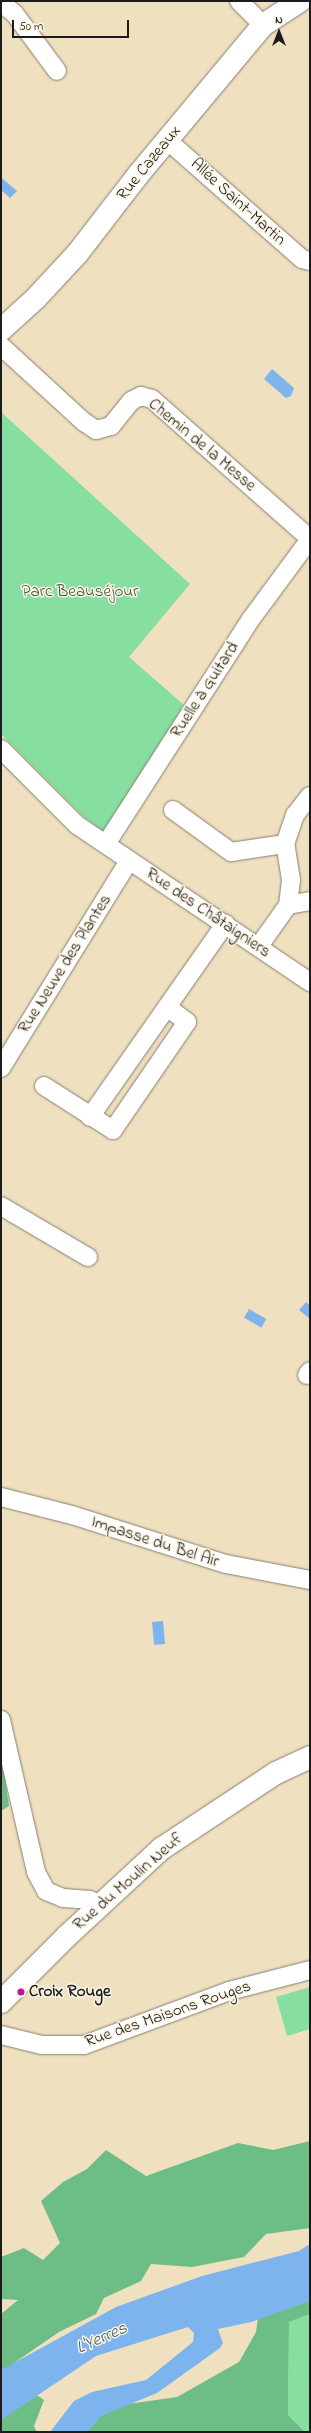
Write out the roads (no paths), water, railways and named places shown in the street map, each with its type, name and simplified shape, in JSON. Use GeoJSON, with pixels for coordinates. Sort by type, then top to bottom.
{"type":"FeatureCollection","features":[{"type":"Feature","properties":{"kind":"street"},"geometry":{"type":"LineString","coordinates":[[240,1],[263,25]]}},
{"type":"Feature","properties":{"kind":"street","name":"Rue Cazeaux"},"geometry":{"type":"LineString","coordinates":[[1,330],[36,298],[77,254],[167,140],[263,25],[300,1]]}},
{"type":"Feature","properties":{"kind":"street"},"geometry":{"type":"LineString","coordinates":[[1,3],[14,13],[57,70]]}},
{"type":"Feature","properties":{"kind":"street","name":"Allée Saint-Martin"},"geometry":{"type":"LineString","coordinates":[[167,140],[302,259],[310,262]]}},
{"type":"Feature","properties":{"kind":"street","name":"Chemin de la Messe"},"geometry":{"type":"LineString","coordinates":[[1,346],[84,422],[96,430],[111,426],[132,401],[141,396],[152,399],[310,539]]}},
{"type":"Feature","properties":{"kind":"street","name":"Ruelle à Guitard"},"geometry":{"type":"LineString","coordinates":[[106,844],[251,619],[310,539]]}},
{"type":"Feature","properties":{"kind":"street","name":"Rue des Châtaigniers"},"geometry":{"type":"LineString","coordinates":[[1,749],[77,825],[259,946],[310,982]]}},
{"type":"Feature","properties":{"kind":"street"},"geometry":{"type":"LineString","coordinates":[[259,946],[288,905],[291,880],[285,844],[295,815],[310,796]]}},
{"type":"Feature","properties":{"kind":"street"},"geometry":{"type":"LineString","coordinates":[[173,810],[232,852],[285,844]]}},
{"type":"Feature","properties":{"kind":"street","name":"Rue Neuve des Plantes"},"geometry":{"type":"LineString","coordinates":[[1,1068],[129,861]]}},
{"type":"Feature","properties":{"kind":"street"},"geometry":{"type":"LineString","coordinates":[[288,905],[310,902]]}},
{"type":"Feature","properties":{"kind":"street"},"geometry":{"type":"LineString","coordinates":[[90,1117],[225,924]]}},
{"type":"Feature","properties":{"kind":"street"},"geometry":{"type":"LineString","coordinates":[[44,1086],[90,1117],[113,1130],[187,1022],[166,1007]]}},
{"type":"Feature","properties":{"kind":"street"},"geometry":{"type":"LineString","coordinates":[[1,1206],[88,1257]]}},
{"type":"Feature","properties":{"kind":"street","name":"Impasse du Bel Air"},"geometry":{"type":"LineString","coordinates":[[1,1497],[72,1515],[226,1564],[310,1580]]}},
{"type":"Feature","properties":{"kind":"street"},"geometry":{"type":"LineString","coordinates":[[1,1720],[36,1872],[46,1891],[63,1898],[90,1900],[100,1905]]}},
{"type":"Feature","properties":{"kind":"street","name":"Rue du Moulin Neuf"},"geometry":{"type":"LineString","coordinates":[[1,2002],[100,1905],[161,1849],[187,1830],[276,1773],[310,1757]]}},
{"type":"Feature","properties":{"kind":"street","name":"Rue des Maisons Rouges"},"geometry":{"type":"LineString","coordinates":[[1,2036],[42,2045],[84,2045],[229,1991],[310,1970]]}},
{"type":"Feature","properties":{"kind":"water"},"geometry":{"type":"Polygon","coordinates":[[[3,179],[17,191],[10,198],[1,190],[1,180],[3,179]]]}},
{"type":"Feature","properties":{"kind":"water"},"geometry":{"type":"Polygon","coordinates":[[[272,369],[294,388],[291,396],[286,398],[264,379],[272,369]]]}},
{"type":"Feature","properties":{"kind":"water"},"geometry":{"type":"Polygon","coordinates":[[[306,1302],[310,1305],[310,1319],[299,1310],[306,1302]]]}},
{"type":"Feature","properties":{"kind":"water"},"geometry":{"type":"Polygon","coordinates":[[[249,1309],[266,1319],[261,1328],[244,1318],[249,1309]]]}},
{"type":"Feature","properties":{"kind":"water"},"geometry":{"type":"Polygon","coordinates":[[[163,1621],[165,1644],[154,1645],[152,1622],[163,1621]]]}},
{"type":"Feature","properties":{"kind":"water","name":"L'Yerres"},"geometry":{"type":"Polygon","coordinates":[[[310,2244],[310,2301],[251,2322],[218,2329],[223,2343],[220,2348],[157,2393],[101,2416],[87,2432],[50,2432],[74,2401],[92,2392],[146,2380],[193,2342],[194,2333],[188,2327],[96,2356],[1,2420],[1,2370],[116,2307],[202,2276],[299,2251],[310,2244]]]}},
{"type":"Feature","properties":{"kind":"place","name":"Croix Rouge"},"geometry":{"type":"Point","coordinates":[21,1992]}},
{"type":"Feature","properties":{"kind":"park label","name":"Parc Beauséjour"},"geometry":{"type":"Point","coordinates":[80,592]}}]}
